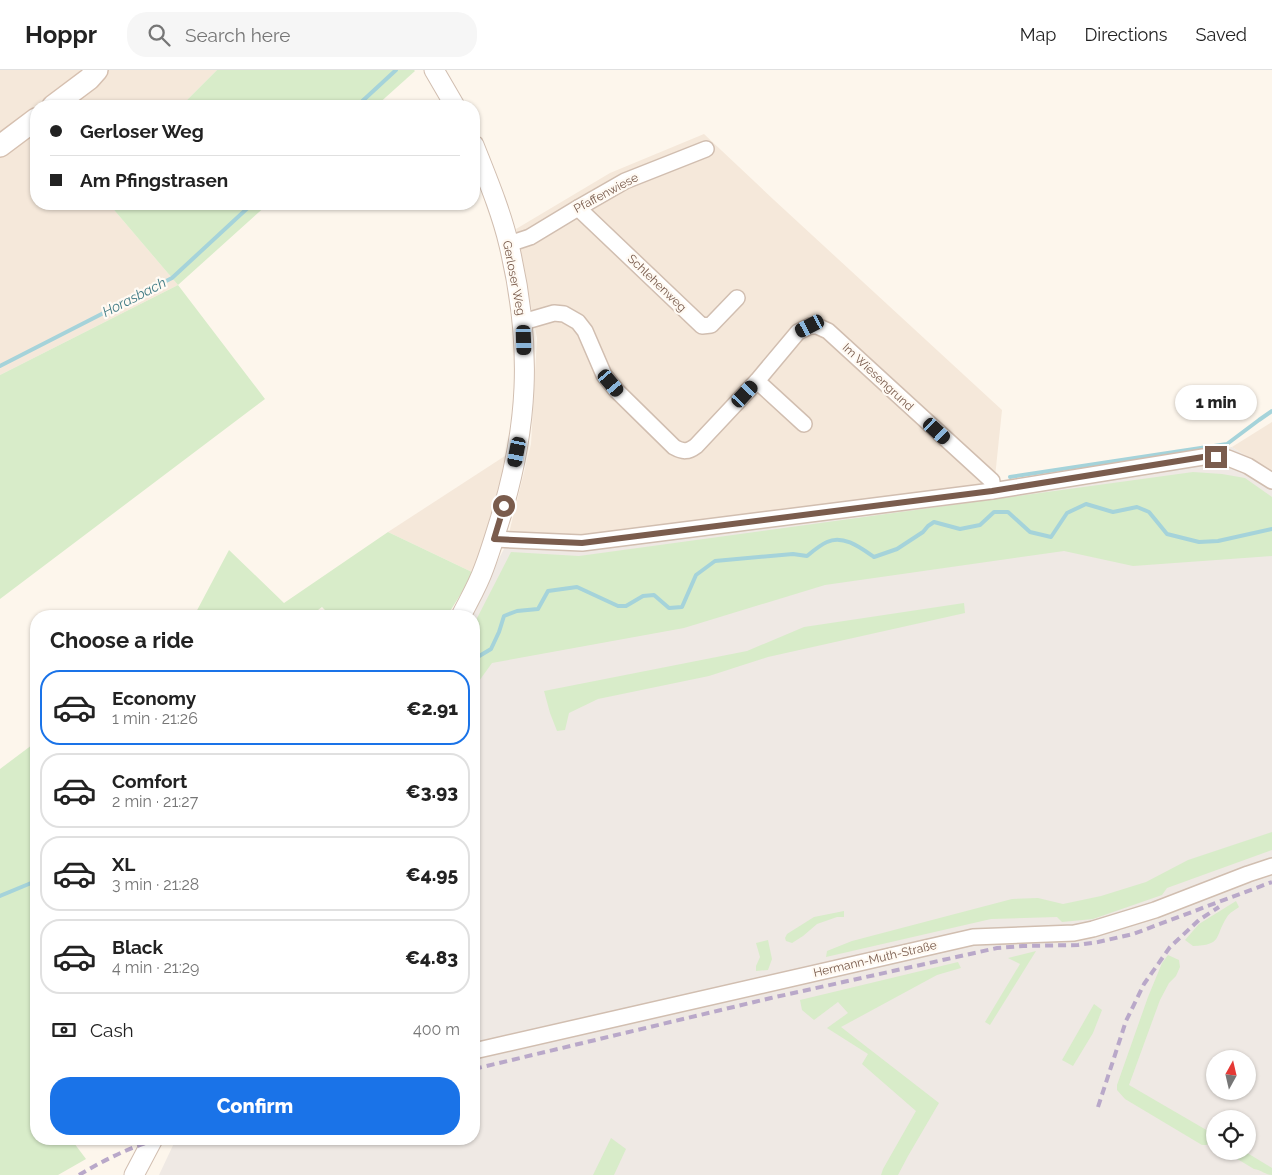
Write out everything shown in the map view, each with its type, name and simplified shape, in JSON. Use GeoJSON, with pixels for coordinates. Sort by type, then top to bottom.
{"type":"FeatureCollection","features":[{"type":"Feature","properties":{"kind":"main road"},"geometry":{"type":"LineString","coordinates":[[60,100],[89,79],[97,70]]}},
{"type":"Feature","properties":{"kind":"main road"},"geometry":{"type":"LineString","coordinates":[[0,146],[30,124]]}},
{"type":"Feature","properties":{"kind":"street"},"geometry":{"type":"LineString","coordinates":[[434,70],[452,100]]}},
{"type":"Feature","properties":{"kind":"street","name":"Pfaffenwiese"},"geometry":{"type":"LineString","coordinates":[[509,244],[530,237],[625,180],[706,149]]}},
{"type":"Feature","properties":{"kind":"street","name":"Gerloser Weg"},"geometry":{"type":"LineString","coordinates":[[464,610],[484,568],[513,473],[521,430],[525,377],[523,322],[509,244],[490,184],[480,160]]}},
{"type":"Feature","properties":{"kind":"street","name":"Schlehenweg"},"geometry":{"type":"LineString","coordinates":[[578,208],[702,326],[711,325],[737,298]]}},
{"type":"Feature","properties":{"kind":"street","name":"Im Wiesengrund"},"geometry":{"type":"LineString","coordinates":[[523,322],[554,313],[564,314],[578,322],[585,331],[604,375],[617,391],[674,447],[681,451],[689,451],[696,446],[757,381],[798,332],[810,326],[818,326],[828,331],[992,481],[992,491]]}},
{"type":"Feature","properties":{"kind":"street"},"geometry":{"type":"LineString","coordinates":[[757,381],[804,424]]}},
{"type":"Feature","properties":{"kind":"street"},"geometry":{"type":"LineString","coordinates":[[494,539],[582,543],[992,491],[1203,457],[1228,458],[1248,466],[1272,481]]}},
{"type":"Feature","properties":{"kind":"street","name":"Hermann-Muth-Straße"},"geometry":{"type":"LineString","coordinates":[[480,1050],[973,937],[1074,933],[1093,929],[1154,910],[1272,866]]}},
{"type":"Feature","properties":{"kind":"street"},"geometry":{"type":"LineString","coordinates":[[134,1175],[150,1145]]}},
{"type":"Feature","properties":{"kind":"shaded area"},"geometry":{"type":"Polygon","coordinates":[[[0,70],[217,70],[187,100],[30,100],[30,210],[114,210],[178,285],[0,375],[0,70]]]}},
{"type":"Feature","properties":{"kind":"shaded area"},"geometry":{"type":"Polygon","coordinates":[[[704,134],[1002,410],[993,496],[506,545],[531,444],[537,338],[516,229],[610,173],[704,134]]]}},
{"type":"Feature","properties":{"kind":"shaded area"},"geometry":{"type":"Polygon","coordinates":[[[1272,422],[1272,473],[1232,447],[1272,422]]]}},
{"type":"Feature","properties":{"kind":"shaded area"},"geometry":{"type":"Polygon","coordinates":[[[1232,447],[1272,473],[1272,1175],[159,1175],[173,1145],[480,1145],[480,610],[472,610],[506,545],[993,496],[1232,447]]]}},
{"type":"Feature","properties":{"kind":"shaded area"},"geometry":{"type":"Polygon","coordinates":[[[508,454],[474,573],[388,532],[508,454]]]}},
{"type":"Feature","properties":{"kind":"green space"},"geometry":{"type":"Polygon","coordinates":[[[217,70],[415,71],[383,100],[187,100],[217,70]]]}},
{"type":"Feature","properties":{"kind":"green space"},"geometry":{"type":"Polygon","coordinates":[[[114,210],[261,210],[178,285],[114,210]]]}},
{"type":"Feature","properties":{"kind":"green space"},"geometry":{"type":"Polygon","coordinates":[[[178,285],[265,399],[0,599],[0,375],[178,285]]]}},
{"type":"Feature","properties":{"kind":"green space"},"geometry":{"type":"Polygon","coordinates":[[[1193,472],[1245,478],[1272,497],[1272,556],[1133,566],[1064,551],[825,585],[684,628],[492,663],[480,680],[480,612],[511,552],[579,556],[1193,472]]]}},
{"type":"Feature","properties":{"kind":"green space"},"geometry":{"type":"Polygon","coordinates":[[[388,532],[474,573],[451,610],[325,610],[322,607],[318,610],[197,610],[229,550],[284,603],[388,532]]]}},
{"type":"Feature","properties":{"kind":"green space"},"geometry":{"type":"Polygon","coordinates":[[[964,603],[965,613],[768,657],[709,676],[598,699],[569,713],[565,730],[557,731],[544,691],[747,651],[804,627],[964,603]]]}},
{"type":"Feature","properties":{"kind":"green space"},"geometry":{"type":"Polygon","coordinates":[[[30,746],[30,1145],[76,1145],[86,1159],[58,1175],[0,1175],[0,769],[30,746]]]}},
{"type":"Feature","properties":{"kind":"green space"},"geometry":{"type":"Polygon","coordinates":[[[1272,832],[1272,850],[1167,888],[1162,895],[1093,919],[1062,922],[1057,917],[991,919],[826,957],[827,951],[852,941],[1012,899],[1038,898],[1063,904],[1101,896],[1146,882],[1188,860],[1272,832]]]}},
{"type":"Feature","properties":{"kind":"green space"},"geometry":{"type":"Polygon","coordinates":[[[1236,901],[1239,907],[1228,916],[1214,942],[1193,946],[1185,940],[1199,924],[1236,901]]]}},
{"type":"Feature","properties":{"kind":"green space"},"geometry":{"type":"Polygon","coordinates":[[[844,911],[844,917],[837,917],[817,924],[792,943],[786,941],[787,934],[814,917],[844,911]]]}},
{"type":"Feature","properties":{"kind":"green space"},"geometry":{"type":"Polygon","coordinates":[[[768,940],[772,959],[768,970],[756,971],[760,957],[756,943],[768,940]]]}},
{"type":"Feature","properties":{"kind":"green space"},"geometry":{"type":"Polygon","coordinates":[[[1036,951],[990,1025],[985,1022],[1020,964],[1008,958],[1036,951]]]}},
{"type":"Feature","properties":{"kind":"green space"},"geometry":{"type":"Polygon","coordinates":[[[1168,955],[1179,960],[1180,967],[1160,1000],[1129,1085],[1206,1130],[1206,1145],[1202,1145],[1125,1099],[1117,1090],[1117,1085],[1148,997],[1162,963],[1168,955]]]}},
{"type":"Feature","properties":{"kind":"green space"},"geometry":{"type":"Polygon","coordinates":[[[958,962],[961,968],[937,975],[841,1027],[939,1103],[898,1175],[881,1175],[916,1111],[862,1064],[868,1054],[827,1028],[848,1013],[838,1002],[814,1020],[802,1010],[800,1000],[958,962]]]}},
{"type":"Feature","properties":{"kind":"green space"},"geometry":{"type":"Polygon","coordinates":[[[1094,1004],[1102,1010],[1093,1033],[1073,1066],[1062,1060],[1094,1004]]]}},
{"type":"Feature","properties":{"kind":"green space"},"geometry":{"type":"Polygon","coordinates":[[[611,1138],[626,1149],[614,1175],[593,1175],[611,1138]]]}},
{"type":"Feature","properties":{"kind":"green space"},"geometry":{"type":"Polygon","coordinates":[[[1256,1158],[1272,1168],[1272,1175],[1259,1170],[1239,1160],[1256,1160],[1256,1158]]]}},
{"type":"Feature","properties":{"kind":"waterway","name":"Horasbach"},"geometry":{"type":"LineString","coordinates":[[364,100],[396,70]]}},
{"type":"Feature","properties":{"kind":"waterway","name":"Horasbach"},"geometry":{"type":"LineString","coordinates":[[0,366],[172,278],[246,210]]}},
{"type":"Feature","properties":{"kind":"waterway"},"geometry":{"type":"LineString","coordinates":[[1010,477],[1227,444],[1272,411]]}},
{"type":"Feature","properties":{"kind":"waterway"},"geometry":{"type":"LineString","coordinates":[[480,656],[491,649],[504,616],[517,611],[538,609],[548,591],[577,587],[618,606],[626,606],[643,596],[654,595],[669,608],[682,607],[696,575],[715,561],[793,554],[807,556],[824,543],[833,540],[852,543],[874,557],[897,549],[923,532],[934,522],[960,529],[980,525],[994,512],[1008,512],[1030,532],[1051,537],[1067,513],[1086,504],[1113,512],[1137,507],[1149,512],[1167,534],[1199,542],[1218,541],[1272,529]]}},
{"type":"Feature","properties":{"kind":"waterway"},"geometry":{"type":"LineString","coordinates":[[0,896],[30,884]]}},
{"type":"Feature","properties":{"kind":"railway"},"geometry":{"type":"LineString","coordinates":[[480,1068],[771,998],[997,948],[1078,945],[1133,934],[1272,882]]}},
{"type":"Feature","properties":{"kind":"railway"},"geometry":{"type":"LineString","coordinates":[[1098,1107],[1126,1021],[1144,984],[1170,947],[1199,920],[1219,907]]}},
{"type":"Feature","properties":{"kind":"railway"},"geometry":{"type":"LineString","coordinates":[[79,1175],[139,1145]]}},
{"type":"Feature","properties":{"kind":"route"},"geometry":{"type":"LineString","coordinates":[[504,506],[494,539],[582,543],[992,491],[1203,457],[1216,457]]}}]}
